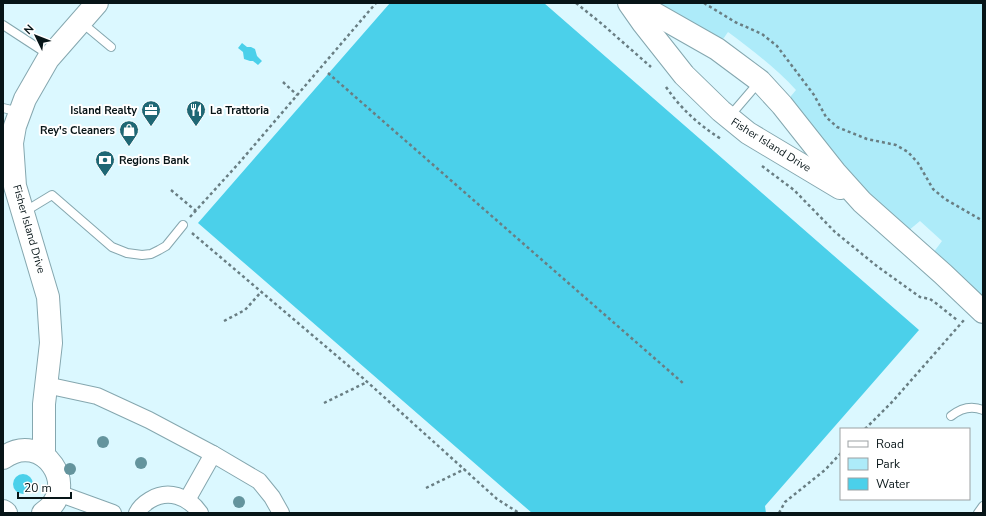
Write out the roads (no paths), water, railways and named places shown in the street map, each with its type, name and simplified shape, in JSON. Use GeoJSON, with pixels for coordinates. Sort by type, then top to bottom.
{"type":"FeatureCollection","features":[{"type":"Feature","properties":{"kind":"street","name":"Fisher Island Drive"},"geometry":{"type":"LineString","coordinates":[[10,454],[27,450],[44,456],[45,395],[51,343],[48,297],[15,186],[12,143],[15,126],[12,110],[25,99],[50,56],[97,3]]}},
{"type":"Feature","properties":{"kind":"street","name":"Fisher Island Drive"},"geometry":{"type":"LineString","coordinates":[[629,3],[663,49],[693,85],[728,118],[752,135],[862,202]]}},
{"type":"Feature","properties":{"kind":"street","name":"Fisher Island Drive"},"geometry":{"type":"LineString","coordinates":[[636,3],[717,49],[760,81],[782,105],[835,172],[862,202],[943,274],[975,315]]}},
{"type":"Feature","properties":{"kind":"street"},"geometry":{"type":"LineString","coordinates":[[663,49],[681,28]]}},
{"type":"Feature","properties":{"kind":"street"},"geometry":{"type":"LineString","coordinates":[[787,156],[805,135]]}},
{"type":"Feature","properties":{"kind":"street","name":"Fisher Island Drive"},"geometry":{"type":"LineString","coordinates":[[10,454],[45,395]]}},
{"type":"Feature","properties":{"kind":"street"},"geometry":{"type":"LineString","coordinates":[[45,395],[97,396],[149,420],[213,454],[258,481],[272,497],[281,513]]}},
{"type":"Feature","properties":{"kind":"street"},"geometry":{"type":"LineString","coordinates":[[187,500],[213,454]]}},
{"type":"Feature","properties":{"kind":"street"},"geometry":{"type":"LineString","coordinates":[[43,513],[54,503],[58,493],[59,482],[57,472],[52,463],[44,456]]}},
{"type":"Feature","properties":{"kind":"street"},"geometry":{"type":"LineString","coordinates":[[58,493],[113,513]]}},
{"type":"Feature","properties":{"kind":"street"},"geometry":{"type":"LineString","coordinates":[[137,513],[146,502],[155,497],[166,494],[177,495],[187,500],[195,506],[200,513]]}},
{"type":"Feature","properties":{"kind":"lane"},"geometry":{"type":"LineString","coordinates":[[81,22],[111,47]]}},
{"type":"Feature","properties":{"kind":"lane"},"geometry":{"type":"LineString","coordinates":[[3,25],[50,56]]}},
{"type":"Feature","properties":{"kind":"lane"},"geometry":{"type":"LineString","coordinates":[[728,118],[760,81]]}},
{"type":"Feature","properties":{"kind":"lane"},"geometry":{"type":"LineString","coordinates":[[23,213],[52,195],[112,247],[127,253],[142,255],[151,254],[166,246],[183,225]]}},
{"type":"Feature","properties":{"kind":"lane"},"geometry":{"type":"LineString","coordinates":[[951,416],[964,408],[977,408],[983,410]]}},
{"type":"Feature","properties":{"kind":"lane"},"geometry":{"type":"LineString","coordinates":[[978,513],[983,506]]}},
{"type":"Feature","properties":{"kind":"water"},"geometry":{"type":"Polygon","coordinates":[[[390,3],[544,3],[919,330],[765,506],[766,513],[532,513],[198,223],[390,3]]]}},
{"type":"Feature","properties":{"kind":"water"},"geometry":{"type":"Polygon","coordinates":[[[242,43],[247,47],[255,49],[257,56],[262,61],[258,65],[253,61],[244,59],[243,52],[238,48],[242,43]]]}},
{"type":"Feature","properties":{"kind":"water"},"geometry":{"type":"Polygon","coordinates":[[[23,474],[30,477],[33,484],[30,491],[23,494],[16,491],[13,484],[16,477],[23,474]]]}},
{"type":"Feature","properties":{"kind":"place","name":"Island Realty"},"geometry":{"type":"Point","coordinates":[151,127]}},
{"type":"Feature","properties":{"kind":"place","name":"La Trattoria"},"geometry":{"type":"Point","coordinates":[196,127]}},
{"type":"Feature","properties":{"kind":"place","name":"Rey's Cleaners"},"geometry":{"type":"Point","coordinates":[129,147]}},
{"type":"Feature","properties":{"kind":"place","name":"Regions Bank"},"geometry":{"type":"Point","coordinates":[105,177]}}]}
